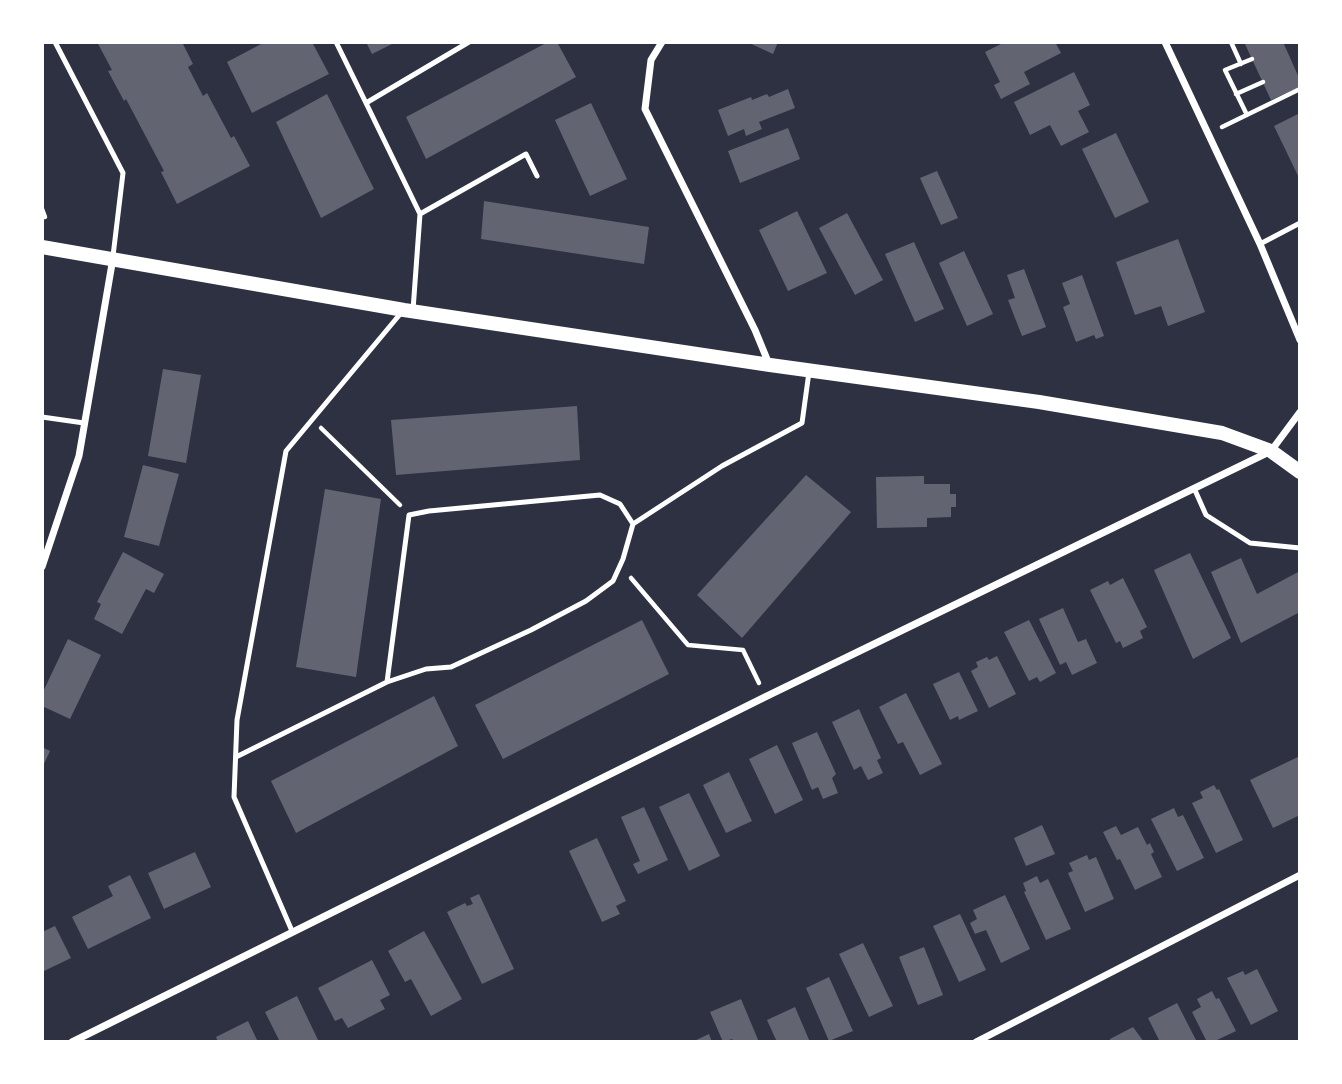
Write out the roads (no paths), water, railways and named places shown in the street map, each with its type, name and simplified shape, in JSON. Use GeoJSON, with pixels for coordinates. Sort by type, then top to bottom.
{"type":"FeatureCollection","features":[{"type":"Feature","properties":{"kind":"main road"},"geometry":{"type":"LineString","coordinates":[[42,247],[408,310],[770,365],[1039,402],[1222,433],[1271,451],[1300,472]]}},
{"type":"Feature","properties":{"kind":"street"},"geometry":{"type":"LineString","coordinates":[[662,42],[651,60],[645,109],[770,365]]}},
{"type":"Feature","properties":{"kind":"street"},"geometry":{"type":"LineString","coordinates":[[1165,42],[1260,244],[1300,340]]}},
{"type":"Feature","properties":{"kind":"street"},"geometry":{"type":"LineString","coordinates":[[42,567],[79,456],[113,258]]}},
{"type":"Feature","properties":{"kind":"street"},"geometry":{"type":"LineString","coordinates":[[72,1042],[765,696],[1271,451],[1300,412]]}},
{"type":"Feature","properties":{"kind":"street"},"geometry":{"type":"LineString","coordinates":[[976,1042],[1300,874]]}},
{"type":"Feature","properties":{"kind":"lane"},"geometry":{"type":"LineString","coordinates":[[55,42],[123,173],[113,258]]}},
{"type":"Feature","properties":{"kind":"lane"},"geometry":{"type":"LineString","coordinates":[[292,931],[234,797],[237,720],[286,451],[408,310],[421,214],[336,42]]}},
{"type":"Feature","properties":{"kind":"lane"},"geometry":{"type":"LineString","coordinates":[[366,103],[469,42]]}},
{"type":"Feature","properties":{"kind":"lane"},"geometry":{"type":"LineString","coordinates":[[421,214],[526,154],[537,176]]}},
{"type":"Feature","properties":{"kind":"lane"},"geometry":{"type":"LineString","coordinates":[[1260,244],[1300,223]]}},
{"type":"Feature","properties":{"kind":"lane"},"geometry":{"type":"LineString","coordinates":[[236,757],[387,682],[426,669],[452,667],[586,601],[613,581],[621,566],[633,524],[722,466],[802,423],[810,370]]}},
{"type":"Feature","properties":{"kind":"lane"},"geometry":{"type":"LineString","coordinates":[[42,417],[85,423]]}},
{"type":"Feature","properties":{"kind":"lane"},"geometry":{"type":"LineString","coordinates":[[1194,488],[1206,515],[1250,543],[1300,548]]}},
{"type":"Feature","properties":{"kind":"lane"},"geometry":{"type":"LineString","coordinates":[[387,682],[409,515],[600,495],[620,503],[633,524]]}}]}
